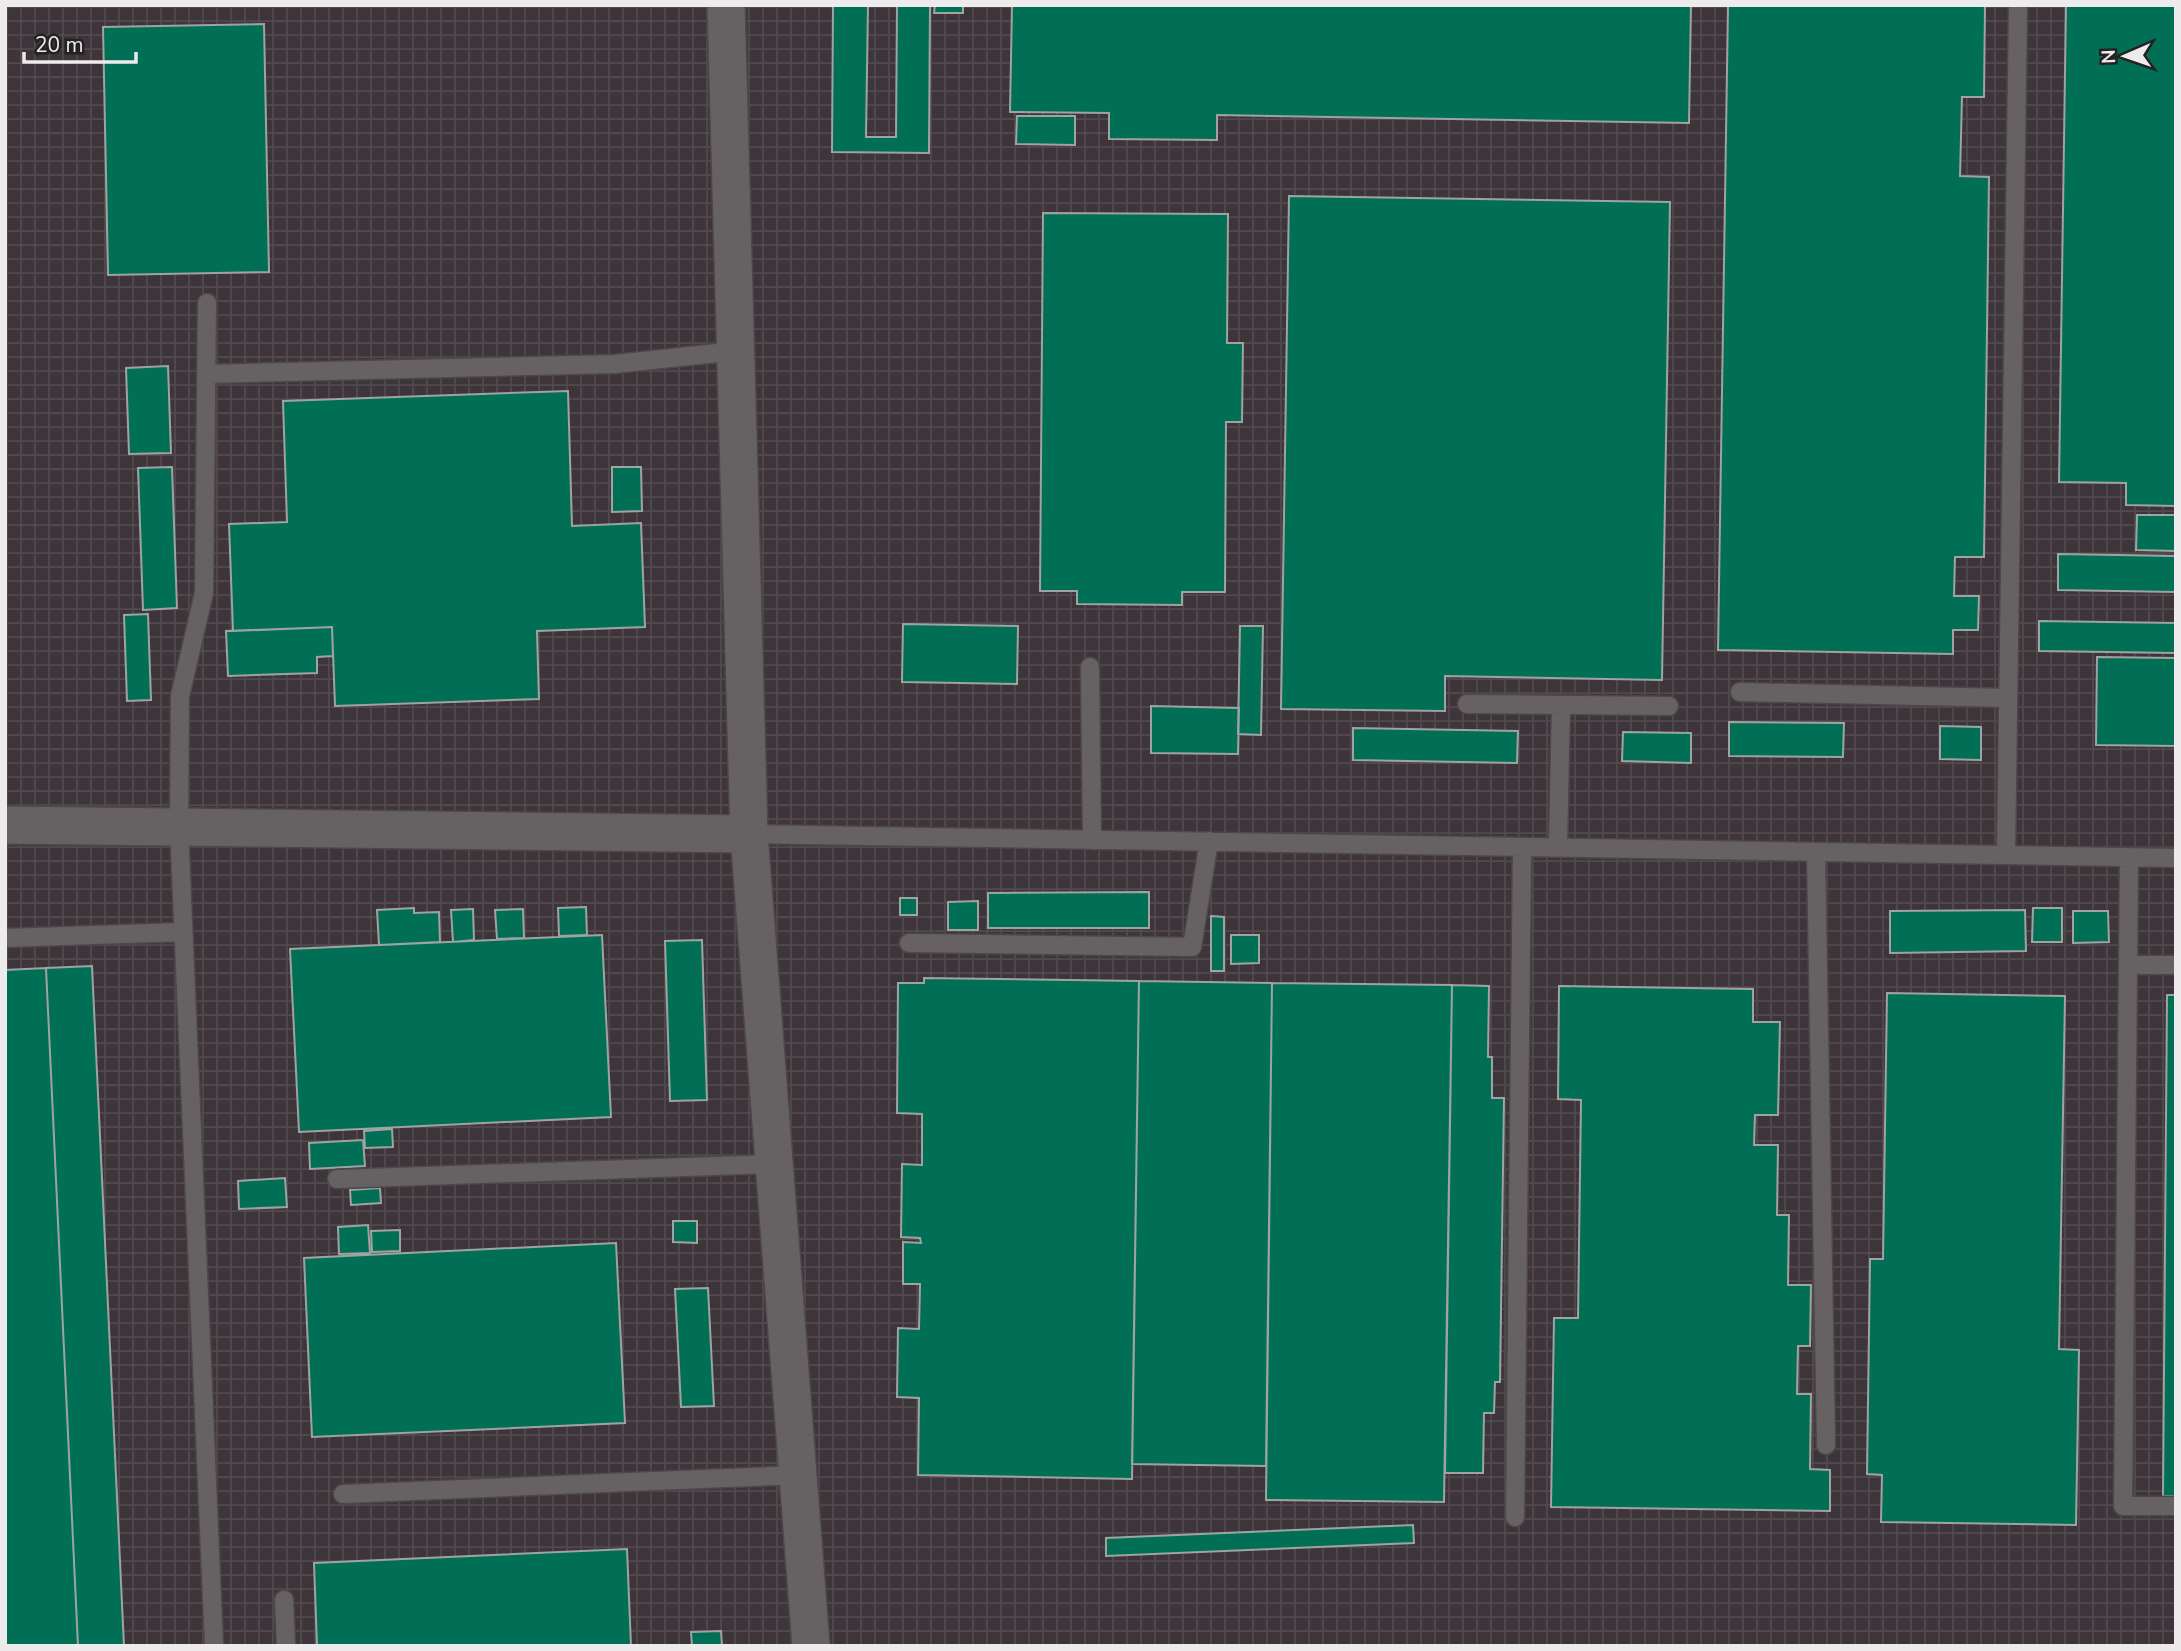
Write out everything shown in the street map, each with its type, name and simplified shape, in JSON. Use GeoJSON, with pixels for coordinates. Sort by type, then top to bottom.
{"type":"FeatureCollection","features":[{"type":"Feature","properties":{"kind":"street"},"geometry":{"type":"LineString","coordinates":[[726,5],[749,834],[811,1646]]}},
{"type":"Feature","properties":{"kind":"street"},"geometry":{"type":"LineString","coordinates":[[5,825],[749,834]]}},
{"type":"Feature","properties":{"kind":"lane"},"geometry":{"type":"LineString","coordinates":[[2006,855],[2018,5]]}},
{"type":"Feature","properties":{"kind":"lane"},"geometry":{"type":"LineString","coordinates":[[207,303],[204,593],[180,696],[179,827],[214,1646]]}},
{"type":"Feature","properties":{"kind":"lane"},"geometry":{"type":"LineString","coordinates":[[206,374],[615,364],[736,351]]}},
{"type":"Feature","properties":{"kind":"lane"},"geometry":{"type":"LineString","coordinates":[[1090,667],[1093,840]]}},
{"type":"Feature","properties":{"kind":"lane"},"geometry":{"type":"LineString","coordinates":[[1740,692],[2008,698]]}},
{"type":"Feature","properties":{"kind":"lane"},"geometry":{"type":"LineString","coordinates":[[1467,704],[1669,706]]}},
{"type":"Feature","properties":{"kind":"lane"},"geometry":{"type":"LineString","coordinates":[[1558,847],[1560,705]]}},
{"type":"Feature","properties":{"kind":"lane"},"geometry":{"type":"LineString","coordinates":[[749,834],[2176,858]]}},
{"type":"Feature","properties":{"kind":"lane"},"geometry":{"type":"LineString","coordinates":[[909,943],[1192,947],[1209,841]]}},
{"type":"Feature","properties":{"kind":"lane"},"geometry":{"type":"LineString","coordinates":[[1515,1517],[1522,847]]}},
{"type":"Feature","properties":{"kind":"lane"},"geometry":{"type":"LineString","coordinates":[[1816,852],[1825,1445]]}},
{"type":"Feature","properties":{"kind":"lane"},"geometry":{"type":"LineString","coordinates":[[2129,857],[2123,1506],[2176,1506]]}},
{"type":"Feature","properties":{"kind":"lane"},"geometry":{"type":"LineString","coordinates":[[5,938],[183,932]]}},
{"type":"Feature","properties":{"kind":"lane"},"geometry":{"type":"LineString","coordinates":[[2128,965],[2176,965]]}},
{"type":"Feature","properties":{"kind":"lane"},"geometry":{"type":"LineString","coordinates":[[337,1180],[774,1164]]}},
{"type":"Feature","properties":{"kind":"lane"},"geometry":{"type":"LineString","coordinates":[[344,1494],[798,1475]]}},
{"type":"Feature","properties":{"kind":"lane"},"geometry":{"type":"LineString","coordinates":[[284,1601],[286,1646]]}},
{"type":"Feature","properties":{"kind":"shaded area"},"geometry":{"type":"Polygon","coordinates":[[[5,5],[2176,5],[2176,1646],[5,1646],[5,5]]]}},
{"type":"Feature","properties":{"kind":"building"},"geometry":{"type":"Polygon","coordinates":[[[833,5],[868,5],[866,137],[896,137],[897,5],[930,5],[929,153],[832,152],[833,5]]]}},
{"type":"Feature","properties":{"kind":"building"},"geometry":{"type":"Polygon","coordinates":[[[935,5],[963,5],[963,13],[934,13],[935,5]]]}},
{"type":"Feature","properties":{"kind":"building"},"geometry":{"type":"Polygon","coordinates":[[[1012,5],[1691,5],[1689,123],[1217,115],[1217,140],[1109,139],[1109,113],[1010,112],[1012,5]]]}},
{"type":"Feature","properties":{"kind":"building"},"geometry":{"type":"Polygon","coordinates":[[[1728,5],[1985,5],[1984,97],[1962,97],[1960,176],[1989,177],[1984,557],[1955,557],[1954,596],[1979,596],[1978,630],[1953,630],[1953,654],[1718,650],[1728,5]]]}},
{"type":"Feature","properties":{"kind":"building"},"geometry":{"type":"Polygon","coordinates":[[[2066,5],[2176,5],[2176,506],[2126,505],[2126,483],[2059,482],[2066,5]]]}},
{"type":"Feature","properties":{"kind":"building"},"geometry":{"type":"Polygon","coordinates":[[[264,24],[269,272],[108,275],[103,27],[264,24]]]}},
{"type":"Feature","properties":{"kind":"building"},"geometry":{"type":"Polygon","coordinates":[[[1017,116],[1075,116],[1075,145],[1016,144],[1017,116]]]}},
{"type":"Feature","properties":{"kind":"building"},"geometry":{"type":"Polygon","coordinates":[[[1289,196],[1670,202],[1662,680],[1445,676],[1445,711],[1281,709],[1289,196]]]}},
{"type":"Feature","properties":{"kind":"building"},"geometry":{"type":"Polygon","coordinates":[[[1043,213],[1228,214],[1227,343],[1243,343],[1242,422],[1226,422],[1225,592],[1182,592],[1182,605],[1077,604],[1077,591],[1040,591],[1043,213]]]}},
{"type":"Feature","properties":{"kind":"building"},"geometry":{"type":"Polygon","coordinates":[[[168,366],[171,453],[129,454],[126,368],[168,366]]]}},
{"type":"Feature","properties":{"kind":"building"},"geometry":{"type":"Polygon","coordinates":[[[568,391],[572,526],[641,523],[645,627],[537,631],[539,699],[335,706],[332,627],[233,631],[229,524],[287,522],[283,401],[568,391]]]}},
{"type":"Feature","properties":{"kind":"building"},"geometry":{"type":"Polygon","coordinates":[[[172,467],[177,608],[143,610],[138,468],[172,467]]]}},
{"type":"Feature","properties":{"kind":"building"},"geometry":{"type":"Polygon","coordinates":[[[612,467],[641,467],[642,511],[612,512],[612,467]]]}},
{"type":"Feature","properties":{"kind":"building"},"geometry":{"type":"Polygon","coordinates":[[[2137,515],[2176,515],[2176,551],[2136,550],[2137,515]]]}},
{"type":"Feature","properties":{"kind":"building"},"geometry":{"type":"Polygon","coordinates":[[[2058,554],[2176,556],[2176,592],[2058,590],[2058,554]]]}},
{"type":"Feature","properties":{"kind":"building"},"geometry":{"type":"Polygon","coordinates":[[[148,614],[151,700],[127,701],[124,615],[148,614]]]}},
{"type":"Feature","properties":{"kind":"building"},"geometry":{"type":"Polygon","coordinates":[[[2039,621],[2176,623],[2176,653],[2039,651],[2039,621]]]}},
{"type":"Feature","properties":{"kind":"building"},"geometry":{"type":"Polygon","coordinates":[[[903,624],[1018,626],[1017,684],[902,682],[903,624]]]}},
{"type":"Feature","properties":{"kind":"building"},"geometry":{"type":"Polygon","coordinates":[[[1240,626],[1263,626],[1261,735],[1238,734],[1240,626]]]}},
{"type":"Feature","properties":{"kind":"building"},"geometry":{"type":"Polygon","coordinates":[[[332,627],[333,656],[317,657],[317,673],[228,676],[226,631],[332,627]]]}},
{"type":"Feature","properties":{"kind":"building"},"geometry":{"type":"Polygon","coordinates":[[[2097,657],[2176,658],[2176,746],[2096,745],[2097,657]]]}},
{"type":"Feature","properties":{"kind":"building"},"geometry":{"type":"Polygon","coordinates":[[[1151,706],[1239,708],[1238,754],[1151,753],[1151,706]]]}},
{"type":"Feature","properties":{"kind":"building"},"geometry":{"type":"Polygon","coordinates":[[[1729,722],[1844,723],[1843,757],[1729,756],[1729,722]]]}},
{"type":"Feature","properties":{"kind":"building"},"geometry":{"type":"Polygon","coordinates":[[[1940,726],[1981,727],[1981,760],[1940,759],[1940,726]]]}},
{"type":"Feature","properties":{"kind":"building"},"geometry":{"type":"Polygon","coordinates":[[[1353,728],[1518,731],[1517,763],[1353,760],[1353,728]]]}},
{"type":"Feature","properties":{"kind":"building"},"geometry":{"type":"Polygon","coordinates":[[[1623,732],[1691,733],[1691,763],[1622,761],[1623,732]]]}},
{"type":"Feature","properties":{"kind":"building"},"geometry":{"type":"Polygon","coordinates":[[[1149,892],[1149,928],[988,928],[988,893],[1149,892]]]}},
{"type":"Feature","properties":{"kind":"building"},"geometry":{"type":"Polygon","coordinates":[[[900,898],[917,898],[917,915],[900,915],[900,898]]]}},
{"type":"Feature","properties":{"kind":"building"},"geometry":{"type":"Polygon","coordinates":[[[978,901],[978,930],[948,930],[948,902],[978,901]]]}},
{"type":"Feature","properties":{"kind":"building"},"geometry":{"type":"Polygon","coordinates":[[[586,907],[587,935],[559,936],[558,908],[586,907]]]}},
{"type":"Feature","properties":{"kind":"building"},"geometry":{"type":"Polygon","coordinates":[[[414,908],[414,913],[439,912],[440,942],[379,945],[377,910],[414,908]]]}},
{"type":"Feature","properties":{"kind":"building"},"geometry":{"type":"Polygon","coordinates":[[[2033,908],[2062,908],[2062,942],[2032,942],[2033,908]]]}},
{"type":"Feature","properties":{"kind":"building"},"geometry":{"type":"Polygon","coordinates":[[[473,909],[474,940],[453,942],[451,910],[473,909]]]}},
{"type":"Feature","properties":{"kind":"building"},"geometry":{"type":"Polygon","coordinates":[[[523,909],[524,938],[497,939],[495,910],[523,909]]]}},
{"type":"Feature","properties":{"kind":"building"},"geometry":{"type":"Polygon","coordinates":[[[2025,910],[2026,951],[1890,953],[1890,911],[2025,910]]]}},
{"type":"Feature","properties":{"kind":"building"},"geometry":{"type":"Polygon","coordinates":[[[2073,911],[2108,911],[2109,942],[2073,943],[2073,911]]]}},
{"type":"Feature","properties":{"kind":"building"},"geometry":{"type":"Polygon","coordinates":[[[1211,916],[1224,917],[1224,971],[1211,971],[1211,916]]]}},
{"type":"Feature","properties":{"kind":"building"},"geometry":{"type":"Polygon","coordinates":[[[602,935],[611,1117],[299,1132],[290,949],[602,935]]]}},
{"type":"Feature","properties":{"kind":"building"},"geometry":{"type":"Polygon","coordinates":[[[1231,935],[1259,935],[1259,963],[1231,964],[1231,935]]]}},
{"type":"Feature","properties":{"kind":"building"},"geometry":{"type":"Polygon","coordinates":[[[702,940],[707,1100],[670,1101],[665,941],[702,940]]]}},
{"type":"Feature","properties":{"kind":"building"},"geometry":{"type":"Polygon","coordinates":[[[92,966],[124,1646],[78,1646],[46,968],[92,966]]]}},
{"type":"Feature","properties":{"kind":"building"},"geometry":{"type":"Polygon","coordinates":[[[46,968],[78,1646],[5,1646],[5,970],[46,968]]]}},
{"type":"Feature","properties":{"kind":"building"},"geometry":{"type":"Polygon","coordinates":[[[924,978],[1139,981],[1132,1479],[918,1475],[919,1398],[897,1397],[898,1328],[919,1329],[920,1284],[903,1284],[903,1242],[921,1243],[920,1238],[901,1237],[902,1164],[922,1165],[922,1114],[897,1113],[898,983],[924,983],[924,978]]]}},
{"type":"Feature","properties":{"kind":"building"},"geometry":{"type":"Polygon","coordinates":[[[1139,981],[1272,983],[1266,1466],[1132,1464],[1139,981]]]}},
{"type":"Feature","properties":{"kind":"building"},"geometry":{"type":"Polygon","coordinates":[[[1272,983],[1452,985],[1444,1502],[1266,1500],[1272,983]]]}},
{"type":"Feature","properties":{"kind":"building"},"geometry":{"type":"Polygon","coordinates":[[[1452,985],[1489,986],[1488,1057],[1492,1057],[1492,1098],[1504,1098],[1500,1382],[1495,1382],[1494,1413],[1484,1413],[1483,1473],[1445,1473],[1452,985]]]}},
{"type":"Feature","properties":{"kind":"building"},"geometry":{"type":"Polygon","coordinates":[[[1559,986],[1753,989],[1753,1022],[1780,1022],[1778,1115],[1755,1115],[1754,1145],[1778,1145],[1777,1215],[1789,1215],[1788,1285],[1811,1285],[1810,1346],[1798,1346],[1797,1394],[1811,1394],[1810,1469],[1830,1470],[1830,1511],[1551,1507],[1554,1318],[1578,1318],[1581,1100],[1558,1099],[1559,986]]]}},
{"type":"Feature","properties":{"kind":"building"},"geometry":{"type":"Polygon","coordinates":[[[1887,993],[2065,996],[2059,1349],[2079,1350],[2076,1525],[1881,1522],[1882,1475],[1867,1474],[1870,1259],[1883,1259],[1887,993]]]}},
{"type":"Feature","properties":{"kind":"building"},"geometry":{"type":"Polygon","coordinates":[[[2167,995],[2176,995],[2176,1496],[2163,1496],[2167,995]]]}},
{"type":"Feature","properties":{"kind":"building"},"geometry":{"type":"Polygon","coordinates":[[[392,1129],[393,1147],[365,1148],[364,1131],[392,1129]]]}},
{"type":"Feature","properties":{"kind":"building"},"geometry":{"type":"Polygon","coordinates":[[[363,1140],[365,1166],[310,1169],[309,1143],[363,1140]]]}},
{"type":"Feature","properties":{"kind":"building"},"geometry":{"type":"Polygon","coordinates":[[[285,1178],[287,1207],[239,1209],[238,1181],[285,1178]]]}},
{"type":"Feature","properties":{"kind":"building"},"geometry":{"type":"Polygon","coordinates":[[[380,1188],[381,1203],[351,1205],[350,1190],[380,1188]]]}},
{"type":"Feature","properties":{"kind":"building"},"geometry":{"type":"Polygon","coordinates":[[[673,1221],[697,1221],[697,1243],[673,1242],[673,1221]]]}},
{"type":"Feature","properties":{"kind":"building"},"geometry":{"type":"Polygon","coordinates":[[[368,1225],[370,1253],[339,1254],[338,1227],[368,1225]]]}},
{"type":"Feature","properties":{"kind":"building"},"geometry":{"type":"Polygon","coordinates":[[[400,1230],[400,1251],[372,1252],[371,1231],[400,1230]]]}},
{"type":"Feature","properties":{"kind":"building"},"geometry":{"type":"Polygon","coordinates":[[[616,1243],[625,1423],[312,1437],[304,1258],[616,1243]]]}},
{"type":"Feature","properties":{"kind":"building"},"geometry":{"type":"Polygon","coordinates":[[[708,1288],[714,1406],[681,1407],[675,1289],[708,1288]]]}},
{"type":"Feature","properties":{"kind":"building"},"geometry":{"type":"Polygon","coordinates":[[[1413,1525],[1414,1543],[1106,1556],[1106,1538],[1413,1525]]]}},
{"type":"Feature","properties":{"kind":"building"},"geometry":{"type":"Polygon","coordinates":[[[627,1549],[631,1646],[317,1646],[314,1563],[627,1549]]]}},
{"type":"Feature","properties":{"kind":"building"},"geometry":{"type":"Polygon","coordinates":[[[721,1631],[722,1646],[692,1646],[691,1632],[721,1631]]]}}]}
